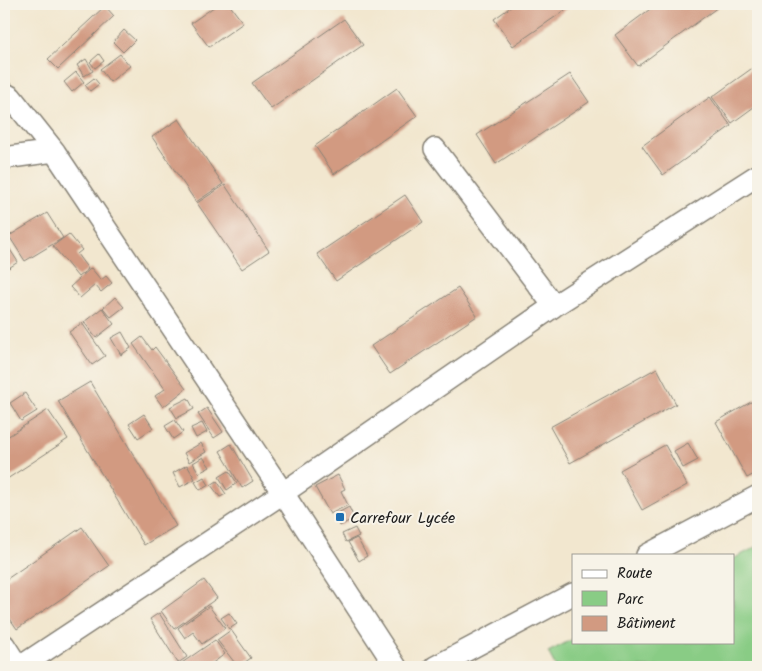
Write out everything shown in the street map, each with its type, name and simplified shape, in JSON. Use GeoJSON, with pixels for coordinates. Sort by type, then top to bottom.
{"type":"FeatureCollection","features":[{"type":"Feature","properties":{"kind":"street"},"geometry":{"type":"LineString","coordinates":[[4,93],[11,97],[54,151],[284,493],[396,667]]}},
{"type":"Feature","properties":{"kind":"street"},"geometry":{"type":"LineString","coordinates":[[435,149],[554,306]]}},
{"type":"Feature","properties":{"kind":"street"},"geometry":{"type":"LineString","coordinates":[[4,158],[54,151]]}},
{"type":"Feature","properties":{"kind":"street"},"geometry":{"type":"LineString","coordinates":[[4,645],[19,667],[284,493],[554,306],[758,175]]}},
{"type":"Feature","properties":{"kind":"street"},"geometry":{"type":"LineString","coordinates":[[649,554],[758,496]]}},
{"type":"Feature","properties":{"kind":"street"},"geometry":{"type":"LineString","coordinates":[[435,667],[572,595]]}},
{"type":"Feature","properties":{"kind":"green space"},"geometry":{"type":"Polygon","coordinates":[[[758,546],[758,667],[556,667],[548,652],[572,640],[572,644],[734,644],[734,558],[758,546]]]}},
{"type":"Feature","properties":{"kind":"building"},"geometry":{"type":"Polygon","coordinates":[[[218,4],[229,4],[243,23],[209,47],[191,23],[218,4]]]}},
{"type":"Feature","properties":{"kind":"building"},"geometry":{"type":"Polygon","coordinates":[[[515,4],[574,4],[513,46],[494,19],[515,4]]]}},
{"type":"Feature","properties":{"kind":"building"},"geometry":{"type":"Polygon","coordinates":[[[657,4],[722,4],[638,66],[615,35],[657,4]]]}},
{"type":"Feature","properties":{"kind":"building"},"geometry":{"type":"Polygon","coordinates":[[[105,6],[114,16],[58,69],[48,59],[105,6]]]}},
{"type":"Feature","properties":{"kind":"building"},"geometry":{"type":"Polygon","coordinates":[[[344,19],[363,45],[271,109],[252,83],[344,19]]]}},
{"type":"Feature","properties":{"kind":"building"},"geometry":{"type":"Polygon","coordinates":[[[124,30],[135,40],[123,52],[113,42],[124,30]]]}},
{"type":"Feature","properties":{"kind":"building"},"geometry":{"type":"Polygon","coordinates":[[[99,54],[104,61],[95,68],[90,62],[99,54]]]}},
{"type":"Feature","properties":{"kind":"building"},"geometry":{"type":"Polygon","coordinates":[[[120,54],[130,66],[110,82],[100,69],[120,54]]]}},
{"type":"Feature","properties":{"kind":"building"},"geometry":{"type":"Polygon","coordinates":[[[86,59],[93,71],[84,76],[77,65],[86,59]]]}},
{"type":"Feature","properties":{"kind":"building"},"geometry":{"type":"Polygon","coordinates":[[[758,64],[758,104],[732,123],[712,97],[758,64]]]}},
{"type":"Feature","properties":{"kind":"building"},"geometry":{"type":"Polygon","coordinates":[[[76,72],[84,82],[72,92],[64,82],[76,72]]]}},
{"type":"Feature","properties":{"kind":"building"},"geometry":{"type":"Polygon","coordinates":[[[570,74],[589,102],[496,164],[477,135],[570,74]]]}},
{"type":"Feature","properties":{"kind":"building"},"geometry":{"type":"Polygon","coordinates":[[[94,78],[99,84],[90,91],[85,85],[94,78]]]}},
{"type":"Feature","properties":{"kind":"building"},"geometry":{"type":"Polygon","coordinates":[[[397,88],[417,116],[334,174],[315,146],[397,88]]]}},
{"type":"Feature","properties":{"kind":"building"},"geometry":{"type":"Polygon","coordinates":[[[710,97],[731,126],[663,175],[642,146],[710,97]]]}},
{"type":"Feature","properties":{"kind":"building"},"geometry":{"type":"Polygon","coordinates":[[[179,119],[223,184],[196,202],[152,137],[179,119]]]}},
{"type":"Feature","properties":{"kind":"building"},"geometry":{"type":"Polygon","coordinates":[[[225,185],[269,251],[242,269],[197,203],[225,185]]]}},
{"type":"Feature","properties":{"kind":"building"},"geometry":{"type":"Polygon","coordinates":[[[405,195],[423,222],[336,281],[317,254],[405,195]]]}},
{"type":"Feature","properties":{"kind":"building"},"geometry":{"type":"Polygon","coordinates":[[[47,213],[63,238],[25,261],[9,236],[47,213]]]}},
{"type":"Feature","properties":{"kind":"building"},"geometry":{"type":"Polygon","coordinates":[[[69,234],[82,250],[77,254],[88,269],[78,277],[53,246],[69,234]]]}},
{"type":"Feature","properties":{"kind":"building"},"geometry":{"type":"Polygon","coordinates":[[[9,248],[18,262],[4,271],[4,251],[9,248]]]}},
{"type":"Feature","properties":{"kind":"building"},"geometry":{"type":"Polygon","coordinates":[[[91,268],[101,280],[106,276],[112,283],[101,292],[95,285],[80,298],[70,287],[91,268]]]}},
{"type":"Feature","properties":{"kind":"building"},"geometry":{"type":"Polygon","coordinates":[[[458,288],[477,316],[390,374],[371,346],[458,288]]]}},
{"type":"Feature","properties":{"kind":"building"},"geometry":{"type":"Polygon","coordinates":[[[115,297],[124,307],[111,317],[103,308],[115,297]]]}},
{"type":"Feature","properties":{"kind":"building"},"geometry":{"type":"Polygon","coordinates":[[[102,308],[114,324],[96,338],[84,322],[102,308]]]}},
{"type":"Feature","properties":{"kind":"building"},"geometry":{"type":"Polygon","coordinates":[[[82,323],[105,356],[92,365],[69,332],[82,323]]]}},
{"type":"Feature","properties":{"kind":"building"},"geometry":{"type":"Polygon","coordinates":[[[122,332],[131,348],[121,355],[111,338],[122,332]]]}},
{"type":"Feature","properties":{"kind":"building"},"geometry":{"type":"Polygon","coordinates":[[[142,337],[152,350],[155,347],[186,389],[163,407],[155,396],[165,389],[133,344],[142,337]]]}},
{"type":"Feature","properties":{"kind":"building"},"geometry":{"type":"Polygon","coordinates":[[[657,368],[676,404],[570,463],[550,427],[657,368]]]}},
{"type":"Feature","properties":{"kind":"building"},"geometry":{"type":"Polygon","coordinates":[[[90,382],[176,526],[144,545],[58,401],[90,382]]]}},
{"type":"Feature","properties":{"kind":"building"},"geometry":{"type":"Polygon","coordinates":[[[25,393],[37,411],[21,421],[10,403],[25,393]]]}},
{"type":"Feature","properties":{"kind":"building"},"geometry":{"type":"Polygon","coordinates":[[[188,398],[194,409],[177,418],[170,407],[188,398]]]}},
{"type":"Feature","properties":{"kind":"building"},"geometry":{"type":"Polygon","coordinates":[[[758,398],[758,472],[747,478],[716,422],[758,398]]]}},
{"type":"Feature","properties":{"kind":"building"},"geometry":{"type":"Polygon","coordinates":[[[207,408],[223,432],[214,438],[198,414],[207,408]]]}},
{"type":"Feature","properties":{"kind":"building"},"geometry":{"type":"Polygon","coordinates":[[[48,410],[68,439],[4,481],[4,439],[48,410]]]}},
{"type":"Feature","properties":{"kind":"building"},"geometry":{"type":"Polygon","coordinates":[[[144,414],[153,428],[138,438],[129,424],[144,414]]]}},
{"type":"Feature","properties":{"kind":"building"},"geometry":{"type":"Polygon","coordinates":[[[175,420],[183,432],[173,439],[165,426],[175,420]]]}},
{"type":"Feature","properties":{"kind":"building"},"geometry":{"type":"Polygon","coordinates":[[[202,423],[207,432],[196,438],[191,428],[202,423]]]}},
{"type":"Feature","properties":{"kind":"building"},"geometry":{"type":"Polygon","coordinates":[[[201,443],[206,452],[189,462],[184,453],[201,443]]]}},
{"type":"Feature","properties":{"kind":"building"},"geometry":{"type":"Polygon","coordinates":[[[688,443],[698,460],[683,468],[674,451],[688,443]]]}},
{"type":"Feature","properties":{"kind":"building"},"geometry":{"type":"Polygon","coordinates":[[[231,444],[253,481],[242,488],[220,451],[231,444]]]}},
{"type":"Feature","properties":{"kind":"building"},"geometry":{"type":"Polygon","coordinates":[[[665,445],[687,485],[642,510],[620,470],[665,445]]]}},
{"type":"Feature","properties":{"kind":"building"},"geometry":{"type":"Polygon","coordinates":[[[203,457],[210,467],[199,473],[193,463],[203,457]]]}},
{"type":"Feature","properties":{"kind":"building"},"geometry":{"type":"Polygon","coordinates":[[[187,465],[195,479],[180,487],[173,473],[187,465]]]}},
{"type":"Feature","properties":{"kind":"building"},"geometry":{"type":"Polygon","coordinates":[[[229,471],[237,483],[227,490],[219,477],[229,471]]]}},
{"type":"Feature","properties":{"kind":"building"},"geometry":{"type":"Polygon","coordinates":[[[338,475],[345,489],[341,491],[348,505],[330,514],[315,487],[338,475]]]}},
{"type":"Feature","properties":{"kind":"building"},"geometry":{"type":"Polygon","coordinates":[[[204,477],[209,485],[200,490],[195,482],[204,477]]]}},
{"type":"Feature","properties":{"kind":"building"},"geometry":{"type":"Polygon","coordinates":[[[217,481],[226,494],[220,497],[211,485],[217,481]]]}},
{"type":"Feature","properties":{"kind":"building"},"geometry":{"type":"Polygon","coordinates":[[[349,507],[354,518],[340,526],[334,515],[349,507]]]}},
{"type":"Feature","properties":{"kind":"building"},"geometry":{"type":"Polygon","coordinates":[[[82,527],[109,566],[17,629],[4,610],[4,581],[82,527]]]}},
{"type":"Feature","properties":{"kind":"building"},"geometry":{"type":"Polygon","coordinates":[[[355,528],[359,536],[346,542],[342,534],[355,528]]]}},
{"type":"Feature","properties":{"kind":"building"},"geometry":{"type":"Polygon","coordinates":[[[357,538],[367,556],[359,561],[348,542],[357,538]]]}},
{"type":"Feature","properties":{"kind":"building"},"geometry":{"type":"Polygon","coordinates":[[[204,580],[217,598],[174,629],[161,611],[204,580]]]}},
{"type":"Feature","properties":{"kind":"building"},"geometry":{"type":"Polygon","coordinates":[[[209,606],[225,628],[202,644],[193,632],[185,638],[178,628],[209,606]]]}},
{"type":"Feature","properties":{"kind":"building"},"geometry":{"type":"Polygon","coordinates":[[[159,613],[187,657],[178,663],[150,619],[159,613]]]}},
{"type":"Feature","properties":{"kind":"building"},"geometry":{"type":"Polygon","coordinates":[[[229,613],[237,624],[229,629],[221,618],[229,613]]]}},
{"type":"Feature","properties":{"kind":"building"},"geometry":{"type":"Polygon","coordinates":[[[231,630],[251,658],[238,667],[217,640],[231,630]]]}},
{"type":"Feature","properties":{"kind":"building"},"geometry":{"type":"Polygon","coordinates":[[[215,640],[225,654],[207,667],[180,667],[179,665],[215,640]]]}},
{"type":"Feature","properties":{"kind":"place","name":"Carrefour Lycée"},"geometry":{"type":"Point","coordinates":[340,517]}}]}
